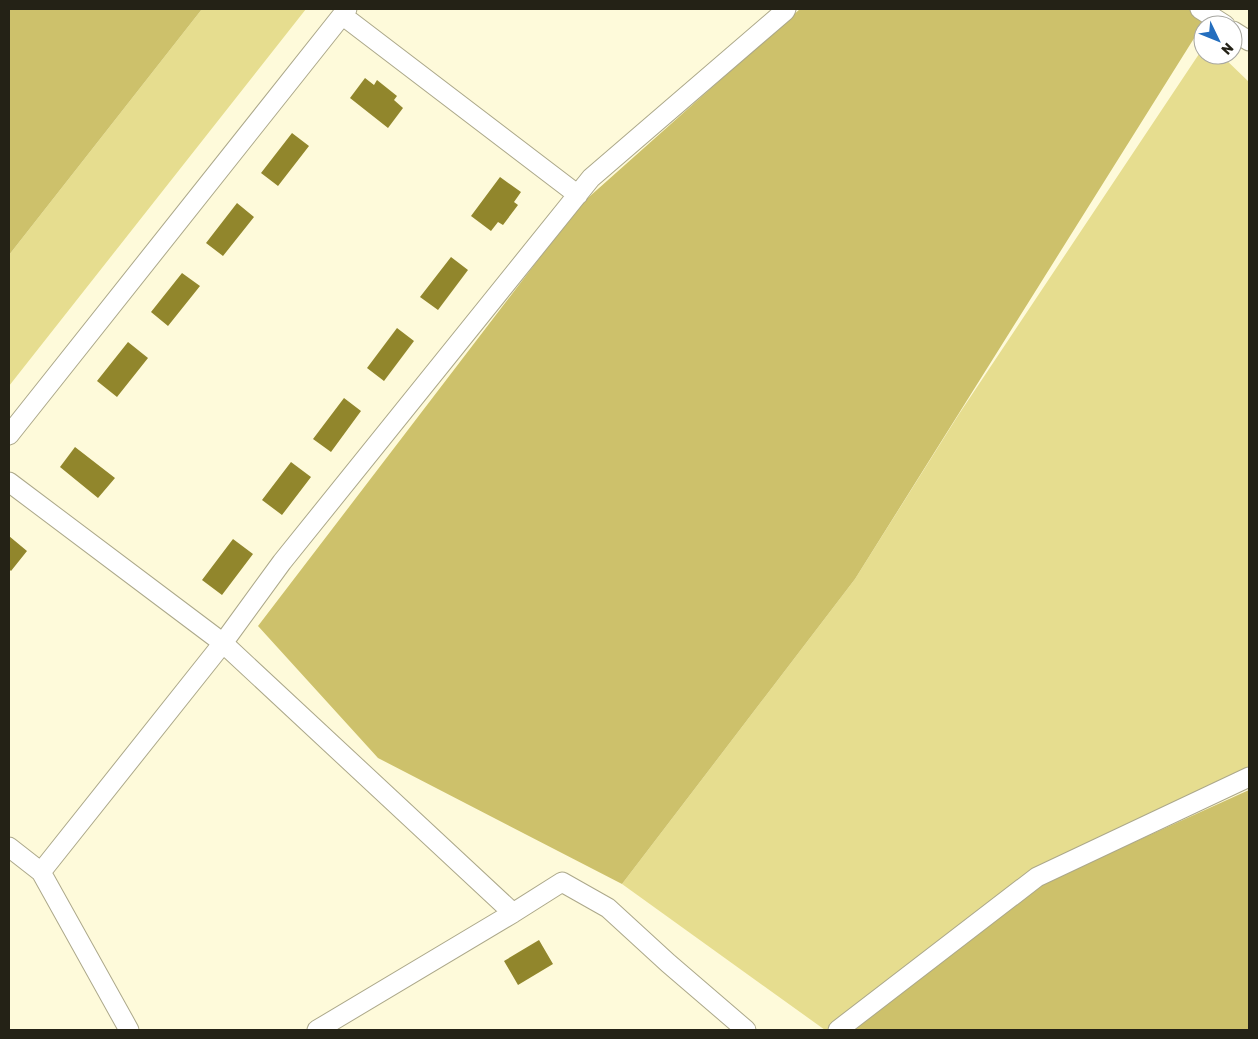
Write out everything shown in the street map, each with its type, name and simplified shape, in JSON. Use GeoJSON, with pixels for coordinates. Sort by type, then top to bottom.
{"type":"FeatureCollection","features":[{"type":"Feature","properties":{"kind":"street"},"geometry":{"type":"LineString","coordinates":[[41,872],[223,643],[282,562],[591,178],[786,9]]}},
{"type":"Feature","properties":{"kind":"street"},"geometry":{"type":"LineString","coordinates":[[9,435],[344,12],[578,195]]}},
{"type":"Feature","properties":{"kind":"street"},"geometry":{"type":"LineString","coordinates":[[9,482],[223,643],[513,913]]}},
{"type":"Feature","properties":{"kind":"street"},"geometry":{"type":"LineString","coordinates":[[838,1030],[1037,877],[1249,778]]}},
{"type":"Feature","properties":{"kind":"street"},"geometry":{"type":"LineString","coordinates":[[9,847],[41,872],[130,1030]]}},
{"type":"Feature","properties":{"kind":"street"},"geometry":{"type":"LineString","coordinates":[[317,1030],[562,882],[608,908],[746,1030]]}},
{"type":"Feature","properties":{"kind":"shaded area"},"geometry":{"type":"Polygon","coordinates":[[[9,9],[202,9],[9,255],[9,9]]]}},
{"type":"Feature","properties":{"kind":"shaded area"},"geometry":{"type":"Polygon","coordinates":[[[202,9],[306,9],[9,386],[9,255],[202,9]]]}},
{"type":"Feature","properties":{"kind":"shaded area"},"geometry":{"type":"Polygon","coordinates":[[[800,9],[1206,9],[1206,15],[1193,15],[1193,40],[855,579],[622,884],[378,758],[258,626],[580,205],[800,9]]]}},
{"type":"Feature","properties":{"kind":"shaded area"},"geometry":{"type":"Polygon","coordinates":[[[1193,63],[1193,65],[1231,65],[1249,82],[1249,769],[1034,870],[825,1030],[622,884],[855,579],[959,414],[1193,63]]]}},
{"type":"Feature","properties":{"kind":"shaded area"},"geometry":{"type":"Polygon","coordinates":[[[1249,790],[1249,1030],[854,1030],[1035,887],[1249,790]]]}},
{"type":"Feature","properties":{"kind":"building"},"geometry":{"type":"Polygon","coordinates":[[[365,78],[374,85],[377,80],[397,96],[394,100],[403,108],[388,128],[350,98],[365,78]]]}},
{"type":"Feature","properties":{"kind":"building"},"geometry":{"type":"Polygon","coordinates":[[[292,133],[309,146],[278,186],[261,173],[292,133]]]}},
{"type":"Feature","properties":{"kind":"building"},"geometry":{"type":"Polygon","coordinates":[[[500,177],[521,192],[514,202],[518,205],[503,225],[498,222],[491,231],[471,216],[500,177]]]}},
{"type":"Feature","properties":{"kind":"building"},"geometry":{"type":"Polygon","coordinates":[[[237,203],[254,217],[223,256],[206,243],[237,203]]]}},
{"type":"Feature","properties":{"kind":"building"},"geometry":{"type":"Polygon","coordinates":[[[451,257],[468,270],[438,310],[420,297],[451,257]]]}},
{"type":"Feature","properties":{"kind":"building"},"geometry":{"type":"Polygon","coordinates":[[[182,273],[200,286],[168,326],[151,312],[182,273]]]}},
{"type":"Feature","properties":{"kind":"building"},"geometry":{"type":"Polygon","coordinates":[[[397,328],[414,341],[384,381],[367,368],[397,328]]]}},
{"type":"Feature","properties":{"kind":"building"},"geometry":{"type":"Polygon","coordinates":[[[128,342],[148,358],[117,397],[97,381],[128,342]]]}},
{"type":"Feature","properties":{"kind":"building"},"geometry":{"type":"Polygon","coordinates":[[[344,398],[361,411],[331,452],[313,439],[344,398]]]}},
{"type":"Feature","properties":{"kind":"building"},"geometry":{"type":"Polygon","coordinates":[[[75,447],[115,478],[98,498],[60,467],[75,447]]]}},
{"type":"Feature","properties":{"kind":"building"},"geometry":{"type":"Polygon","coordinates":[[[291,462],[311,477],[282,515],[262,500],[291,462]]]}},
{"type":"Feature","properties":{"kind":"building"},"geometry":{"type":"Polygon","coordinates":[[[9,536],[27,551],[11,571],[9,569],[9,536]]]}},
{"type":"Feature","properties":{"kind":"building"},"geometry":{"type":"Polygon","coordinates":[[[233,539],[253,554],[222,595],[202,580],[233,539]]]}},
{"type":"Feature","properties":{"kind":"building"},"geometry":{"type":"Polygon","coordinates":[[[539,940],[553,964],[518,985],[504,961],[539,940]]]}}]}
